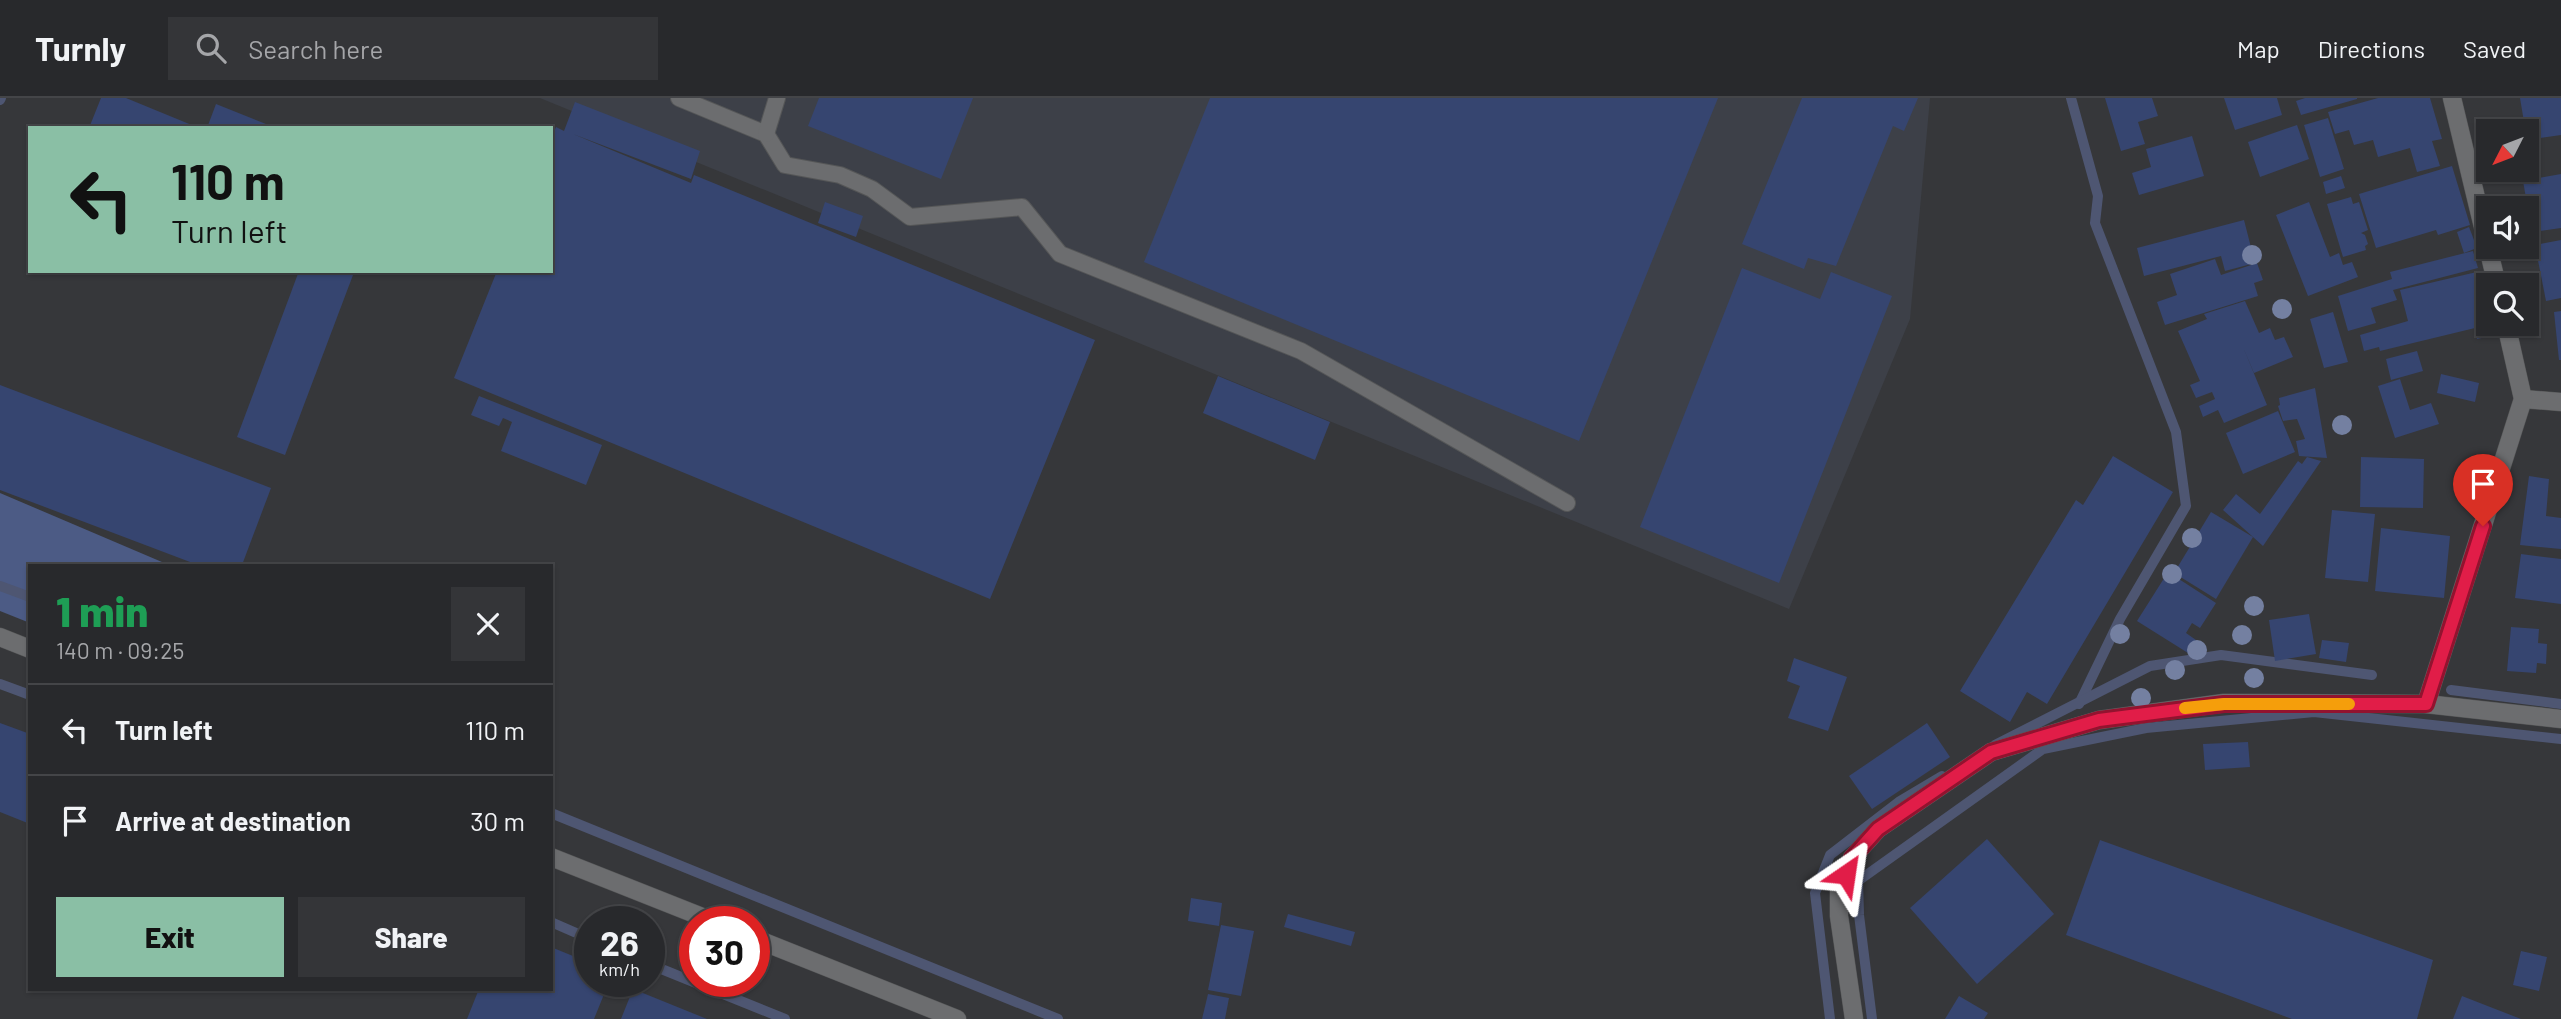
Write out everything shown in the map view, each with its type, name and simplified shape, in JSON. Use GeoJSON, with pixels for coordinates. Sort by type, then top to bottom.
{"type":"FeatureCollection","features":[{"type":"Feature","properties":{"kind":"street"},"geometry":{"type":"LineString","coordinates":[[2452,98],[2494,273]]}},
{"type":"Feature","properties":{"kind":"street"},"geometry":{"type":"LineString","coordinates":[[2426,704],[2523,399],[2508,336]]}},
{"type":"Feature","properties":{"kind":"street"},"geometry":{"type":"LineString","coordinates":[[2523,399],[2561,402]]}},
{"type":"Feature","properties":{"kind":"street"},"geometry":{"type":"LineString","coordinates":[[0,637],[28,648]]}},
{"type":"Feature","properties":{"kind":"street"},"geometry":{"type":"LineString","coordinates":[[1854,1019],[1839,916],[1839,890],[1852,858],[1878,829],[1991,752],[2099,720],[2224,704],[2426,704],[2561,719]]}},
{"type":"Feature","properties":{"kind":"street"},"geometry":{"type":"LineString","coordinates":[[553,858],[679,908]]}},
{"type":"Feature","properties":{"kind":"street"},"geometry":{"type":"LineString","coordinates":[[770,944],[957,1019]]}},
{"type":"Feature","properties":{"kind":"lane"},"geometry":{"type":"LineString","coordinates":[[679,98],[766,134],[785,165],[840,175],[872,190],[910,217],[1022,207],[1060,254],[1301,351],[1567,503]]}},
{"type":"Feature","properties":{"kind":"lane"},"geometry":{"type":"LineString","coordinates":[[766,134],[778,98]]}},
{"type":"Feature","properties":{"kind":"shaded area"},"geometry":{"type":"Polygon","coordinates":[[[540,98],[1930,98],[1910,319],[1789,609],[540,98]]]}},
{"type":"Feature","properties":{"kind":"shaded area"},"geometry":{"type":"Polygon","coordinates":[[[0,493],[167,564],[28,564],[28,622],[0,611],[0,493]]]}},
{"type":"Feature","properties":{"kind":"building"},"geometry":{"type":"Polygon","coordinates":[[[101,98],[126,98],[194,126],[90,126],[101,98]]]}},
{"type":"Feature","properties":{"kind":"building"},"geometry":{"type":"Polygon","coordinates":[[[819,98],[973,98],[941,179],[808,126],[819,98]]]}},
{"type":"Feature","properties":{"kind":"building"},"geometry":{"type":"Polygon","coordinates":[[[1210,98],[1718,98],[1579,441],[1144,262],[1210,98]]]}},
{"type":"Feature","properties":{"kind":"building"},"geometry":{"type":"Polygon","coordinates":[[[1802,98],[1918,98],[1904,131],[1893,126],[1836,266],[1808,258],[1804,269],[1742,244],[1802,98]]]}},
{"type":"Feature","properties":{"kind":"building"},"geometry":{"type":"Polygon","coordinates":[[[2105,98],[2152,98],[2158,116],[2138,122],[2145,144],[2121,151],[2105,98]]]}},
{"type":"Feature","properties":{"kind":"building"},"geometry":{"type":"Polygon","coordinates":[[[2224,98],[2277,98],[2282,115],[2235,130],[2224,98]]]}},
{"type":"Feature","properties":{"kind":"building"},"geometry":{"type":"Polygon","coordinates":[[[2305,98],[2357,99],[2301,115],[2296,101],[2305,98]]]}},
{"type":"Feature","properties":{"kind":"building"},"geometry":{"type":"Polygon","coordinates":[[[2378,98],[2430,98],[2442,139],[2432,141],[2440,166],[2417,172],[2410,148],[2378,157],[2373,140],[2354,145],[2349,130],[2335,134],[2328,112],[2378,98]]]}},
{"type":"Feature","properties":{"kind":"building"},"geometry":{"type":"Polygon","coordinates":[[[2520,98],[2561,98],[2561,135],[2539,138],[2539,119],[2524,119],[2520,98]]]}},
{"type":"Feature","properties":{"kind":"building"},"geometry":{"type":"Polygon","coordinates":[[[575,102],[700,151],[691,179],[573,134],[691,183],[694,175],[1095,340],[990,599],[454,378],[496,273],[553,273],[553,134],[556,127],[564,131],[575,102]]]}},
{"type":"Feature","properties":{"kind":"building"},"geometry":{"type":"Polygon","coordinates":[[[216,104],[271,126],[208,126],[216,104]]]}},
{"type":"Feature","properties":{"kind":"building"},"geometry":{"type":"Polygon","coordinates":[[[2328,118],[2344,169],[2320,177],[2304,125],[2328,118]]]}},
{"type":"Feature","properties":{"kind":"building"},"geometry":{"type":"Polygon","coordinates":[[[2297,125],[2309,159],[2260,177],[2248,142],[2297,125]]]}},
{"type":"Feature","properties":{"kind":"building"},"geometry":{"type":"Polygon","coordinates":[[[2192,136],[2204,176],[2139,195],[2132,173],[2151,167],[2146,149],[2192,136]]]}},
{"type":"Feature","properties":{"kind":"building"},"geometry":{"type":"Polygon","coordinates":[[[2452,166],[2470,225],[2438,235],[2436,230],[2376,248],[2359,194],[2452,166]]]}},
{"type":"Feature","properties":{"kind":"building"},"geometry":{"type":"Polygon","coordinates":[[[2561,174],[2561,228],[2539,231],[2539,196],[2526,196],[2523,182],[2539,182],[2539,178],[2561,174]]]}},
{"type":"Feature","properties":{"kind":"building"},"geometry":{"type":"Polygon","coordinates":[[[2341,176],[2345,188],[2326,194],[2323,182],[2341,176]]]}},
{"type":"Feature","properties":{"kind":"building"},"geometry":{"type":"Polygon","coordinates":[[[2351,197],[2353,204],[2359,202],[2368,230],[2361,233],[2365,235],[2368,244],[2365,246],[2366,250],[2343,257],[2327,204],[2351,197]]]}},
{"type":"Feature","properties":{"kind":"building"},"geometry":{"type":"Polygon","coordinates":[[[825,202],[863,216],[856,237],[818,223],[825,202]]]}},
{"type":"Feature","properties":{"kind":"building"},"geometry":{"type":"Polygon","coordinates":[[[2309,202],[2330,257],[2339,253],[2343,265],[2352,262],[2358,277],[2308,296],[2276,215],[2309,202]]]}},
{"type":"Feature","properties":{"kind":"building"},"geometry":{"type":"Polygon","coordinates":[[[2244,220],[2255,263],[2225,271],[2221,256],[2144,276],[2137,248],[2244,220]]]}},
{"type":"Feature","properties":{"kind":"building"},"geometry":{"type":"Polygon","coordinates":[[[2469,227],[2476,248],[2464,253],[2457,232],[2469,227]]]}},
{"type":"Feature","properties":{"kind":"building"},"geometry":{"type":"Polygon","coordinates":[[[2561,240],[2561,298],[2546,301],[2538,259],[2539,244],[2561,240]]]}},
{"type":"Feature","properties":{"kind":"building"},"geometry":{"type":"Polygon","coordinates":[[[2473,251],[2478,268],[2393,290],[2397,300],[2371,308],[2376,323],[2348,331],[2338,296],[2392,279],[2390,272],[2473,251]]]}},
{"type":"Feature","properties":{"kind":"building"},"geometry":{"type":"Polygon","coordinates":[[[2215,259],[2221,275],[2257,263],[2263,280],[2254,283],[2258,296],[2165,325],[2157,302],[2177,295],[2170,274],[2215,259]]]}},
{"type":"Feature","properties":{"kind":"building"},"geometry":{"type":"Polygon","coordinates":[[[1742,268],[1820,299],[1831,272],[1892,296],[1779,583],[1640,527],[1742,268]]]}},
{"type":"Feature","properties":{"kind":"building"},"geometry":{"type":"Polygon","coordinates":[[[2481,271],[2476,273],[2476,334],[2475,328],[2380,351],[2379,347],[2364,351],[2360,335],[2408,321],[2400,290],[2481,271]]]}},
{"type":"Feature","properties":{"kind":"building"},"geometry":{"type":"Polygon","coordinates":[[[298,273],[353,275],[285,455],[237,437],[298,273]]]}},
{"type":"Feature","properties":{"kind":"building"},"geometry":{"type":"Polygon","coordinates":[[[2245,301],[2259,333],[2270,328],[2275,340],[2284,337],[2293,357],[2254,373],[2243,347],[2267,405],[2224,423],[2218,410],[2203,417],[2199,406],[2215,399],[2212,392],[2196,398],[2190,385],[2200,381],[2178,331],[2207,319],[2204,314],[2245,301]]]}},
{"type":"Feature","properties":{"kind":"building"},"geometry":{"type":"Polygon","coordinates":[[[2561,311],[2561,360],[2559,360],[2554,312],[2561,311]]]}},
{"type":"Feature","properties":{"kind":"building"},"geometry":{"type":"Polygon","coordinates":[[[2333,312],[2348,362],[2324,368],[2310,319],[2333,312]]]}},
{"type":"Feature","properties":{"kind":"building"},"geometry":{"type":"Polygon","coordinates":[[[2417,351],[2423,371],[2391,380],[2386,359],[2417,351]]]}},
{"type":"Feature","properties":{"kind":"building"},"geometry":{"type":"Polygon","coordinates":[[[2441,374],[2479,383],[2475,402],[2437,393],[2441,374]]]}},
{"type":"Feature","properties":{"kind":"building"},"geometry":{"type":"Polygon","coordinates":[[[1218,376],[1330,422],[1315,460],[1203,413],[1218,376]]]}},
{"type":"Feature","properties":{"kind":"building"},"geometry":{"type":"Polygon","coordinates":[[[2400,379],[2410,410],[2431,403],[2439,424],[2395,438],[2378,386],[2400,379]]]}},
{"type":"Feature","properties":{"kind":"building"},"geometry":{"type":"Polygon","coordinates":[[[0,385],[271,488],[242,564],[195,564],[0,490],[0,385]]]}},
{"type":"Feature","properties":{"kind":"building"},"geometry":{"type":"Polygon","coordinates":[[[2315,388],[2327,458],[2299,456],[2296,441],[2305,439],[2297,419],[2283,421],[2278,406],[2279,398],[2315,388]]]}},
{"type":"Feature","properties":{"kind":"building"},"geometry":{"type":"Polygon","coordinates":[[[479,396],[602,445],[586,485],[501,451],[512,422],[503,418],[499,426],[471,415],[479,396]]]}},
{"type":"Feature","properties":{"kind":"building"},"geometry":{"type":"Polygon","coordinates":[[[2278,411],[2295,452],[2243,474],[2226,433],[2278,411]]]}},
{"type":"Feature","properties":{"kind":"building"},"geometry":{"type":"Polygon","coordinates":[[[2113,456],[2173,492],[2047,704],[2027,692],[2010,722],[1960,691],[2076,500],[2083,505],[2113,456]]]}},
{"type":"Feature","properties":{"kind":"building"},"geometry":{"type":"Polygon","coordinates":[[[2307,457],[2321,461],[2263,546],[2223,510],[2236,494],[2260,514],[2298,461],[2302,464],[2307,457]]]}},
{"type":"Feature","properties":{"kind":"building"},"geometry":{"type":"Polygon","coordinates":[[[2361,457],[2424,459],[2423,508],[2360,507],[2361,457]]]}},
{"type":"Feature","properties":{"kind":"building"},"geometry":{"type":"Polygon","coordinates":[[[2529,476],[2549,479],[2546,516],[2561,518],[2561,549],[2520,545],[2529,476]]]}},
{"type":"Feature","properties":{"kind":"building"},"geometry":{"type":"Polygon","coordinates":[[[2332,510],[2375,514],[2368,582],[2325,578],[2332,510]]]}},
{"type":"Feature","properties":{"kind":"building"},"geometry":{"type":"Polygon","coordinates":[[[2211,512],[2253,537],[2216,599],[2174,573],[2211,512]]]}},
{"type":"Feature","properties":{"kind":"building"},"geometry":{"type":"Polygon","coordinates":[[[2381,528],[2450,536],[2444,598],[2375,591],[2381,528]]]}},
{"type":"Feature","properties":{"kind":"building"},"geometry":{"type":"Polygon","coordinates":[[[2521,554],[2561,559],[2561,604],[2515,598],[2521,554]]]}},
{"type":"Feature","properties":{"kind":"building"},"geometry":{"type":"Polygon","coordinates":[[[2168,572],[2216,603],[2200,628],[2192,623],[2186,633],[2196,640],[2188,653],[2137,621],[2168,572]]]}},
{"type":"Feature","properties":{"kind":"building"},"geometry":{"type":"Polygon","coordinates":[[[2309,614],[2316,654],[2275,661],[2269,620],[2309,614]]]}},
{"type":"Feature","properties":{"kind":"building"},"geometry":{"type":"Polygon","coordinates":[[[2511,627],[2539,629],[2538,643],[2547,644],[2546,664],[2537,663],[2536,673],[2507,671],[2511,627]]]}},
{"type":"Feature","properties":{"kind":"building"},"geometry":{"type":"Polygon","coordinates":[[[2322,640],[2349,643],[2346,662],[2319,658],[2322,640]]]}},
{"type":"Feature","properties":{"kind":"building"},"geometry":{"type":"Polygon","coordinates":[[[1794,658],[1847,677],[1828,731],[1788,718],[1800,686],[1787,681],[1794,658]]]}},
{"type":"Feature","properties":{"kind":"building"},"geometry":{"type":"Polygon","coordinates":[[[0,723],[28,733],[28,823],[0,812],[0,723]]]}},
{"type":"Feature","properties":{"kind":"building"},"geometry":{"type":"Polygon","coordinates":[[[1927,723],[1950,757],[1872,809],[1849,776],[1927,723]]]}},
{"type":"Feature","properties":{"kind":"building"},"geometry":{"type":"Polygon","coordinates":[[[2248,742],[2250,767],[2205,770],[2203,744],[2248,742]]]}},
{"type":"Feature","properties":{"kind":"building"},"geometry":{"type":"Polygon","coordinates":[[[1987,839],[2054,914],[1977,984],[1910,908],[1987,839]]]}},
{"type":"Feature","properties":{"kind":"building"},"geometry":{"type":"Polygon","coordinates":[[[2100,840],[2433,960],[2417,1019],[2292,1019],[2066,935],[2100,840]]]}},
{"type":"Feature","properties":{"kind":"building"},"geometry":{"type":"Polygon","coordinates":[[[1191,898],[1222,903],[1219,926],[1188,921],[1191,898]]]}},
{"type":"Feature","properties":{"kind":"building"},"geometry":{"type":"Polygon","coordinates":[[[1288,914],[1355,932],[1351,946],[1284,927],[1288,914]]]}},
{"type":"Feature","properties":{"kind":"building"},"geometry":{"type":"Polygon","coordinates":[[[1221,925],[1254,931],[1241,996],[1208,990],[1221,925]]]}},
{"type":"Feature","properties":{"kind":"building"},"geometry":{"type":"Polygon","coordinates":[[[553,948],[574,956],[574,997],[603,997],[594,1019],[467,1019],[478,991],[553,991],[553,948]]]}},
{"type":"Feature","properties":{"kind":"building"},"geometry":{"type":"Polygon","coordinates":[[[2521,951],[2547,957],[2539,991],[2513,985],[2521,951]]]}},
{"type":"Feature","properties":{"kind":"building"},"geometry":{"type":"Polygon","coordinates":[[[1208,994],[1229,998],[1225,1019],[1202,1019],[1208,994]]]}},
{"type":"Feature","properties":{"kind":"building"},"geometry":{"type":"Polygon","coordinates":[[[1959,996],[1988,1013],[1984,1019],[1945,1019],[1959,996]]]}},
{"type":"Feature","properties":{"kind":"building"},"geometry":{"type":"Polygon","coordinates":[[[2462,996],[2521,1019],[2453,1019],[2462,996]]]}},
{"type":"Feature","properties":{"kind":"building"},"geometry":{"type":"Polygon","coordinates":[[[630,997],[653,997],[707,1019],[621,1019],[630,997]]]}},
{"type":"Feature","properties":{"kind":"waterway"},"geometry":{"type":"LineString","coordinates":[[2071,98],[2098,196],[2095,223],[2176,432],[2186,506],[2120,619],[2079,704]]}},
{"type":"Feature","properties":{"kind":"waterway"},"geometry":{"type":"LineString","coordinates":[[0,586],[28,596]]}},
{"type":"Feature","properties":{"kind":"waterway"},"geometry":{"type":"LineString","coordinates":[[1995,745],[2150,666],[2221,655],[2372,675]]}},
{"type":"Feature","properties":{"kind":"waterway"},"geometry":{"type":"LineString","coordinates":[[0,684],[28,694]]}},
{"type":"Feature","properties":{"kind":"waterway"},"geometry":{"type":"LineString","coordinates":[[2451,690],[2561,704]]}},
{"type":"Feature","properties":{"kind":"waterway"},"geometry":{"type":"LineString","coordinates":[[1872,1019],[1859,915],[1858,881],[2043,749],[2146,728],[2314,712],[2561,739]]}},
{"type":"Feature","properties":{"kind":"waterway"},"geometry":{"type":"LineString","coordinates":[[1830,1019],[1815,893],[1830,855],[1900,801],[1942,776]]}},
{"type":"Feature","properties":{"kind":"waterway"},"geometry":{"type":"LineString","coordinates":[[553,814],[1058,1019]]}},
{"type":"Feature","properties":{"kind":"waterway"},"geometry":{"type":"LineString","coordinates":[[553,923],[574,932]]}},
{"type":"Feature","properties":{"kind":"waterway"},"geometry":{"type":"LineString","coordinates":[[665,970],[785,1019]]}},
{"type":"Feature","properties":{"kind":"slow traffic"},"geometry":{"type":"LineString","coordinates":[[2185,708],[2224,704],[2349,704]]}},
{"type":"Feature","properties":{"kind":"route"},"geometry":{"type":"LineString","coordinates":[[1846,874],[1852,858],[1878,829],[1991,752],[2099,720],[2224,704],[2426,704],[2483,526]]}}]}
